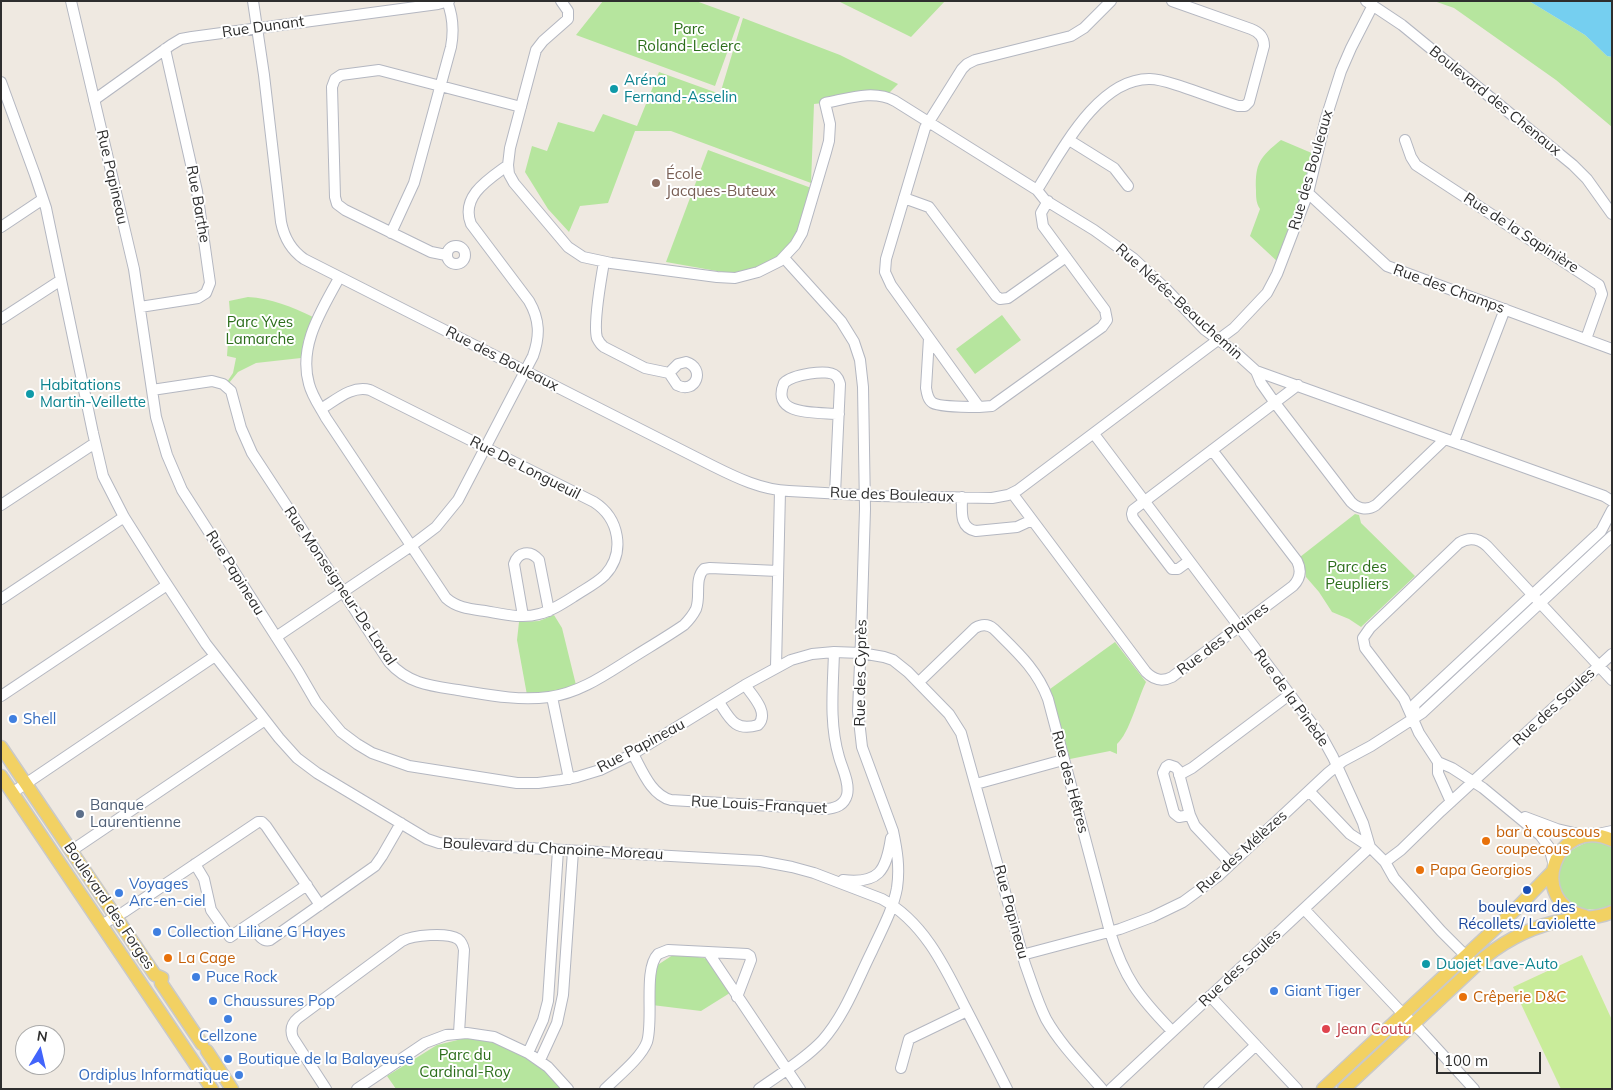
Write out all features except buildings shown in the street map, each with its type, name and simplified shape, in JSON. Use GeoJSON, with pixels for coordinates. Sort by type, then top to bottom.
{"type":"FeatureCollection","features":[{"type":"Feature","properties":{"kind":"main road","name":"Boulevard des Forges"},"geometry":{"type":"LineString","coordinates":[[1,747],[155,975],[162,978],[161,982],[232,1089]]}},
{"type":"Feature","properties":{"kind":"main road","name":"Boulevard des Forges"},"geometry":{"type":"LineString","coordinates":[[1,776],[212,1089]]}},
{"type":"Feature","properties":{"kind":"main road"},"geometry":{"type":"LineString","coordinates":[[1323,1089],[1516,908],[1553,868],[1559,854],[1568,844],[1576,839],[1591,836],[1612,840]]}},
{"type":"Feature","properties":{"kind":"main road"},"geometry":{"type":"LineString","coordinates":[[1553,868],[1554,888],[1560,900],[1573,912],[1612,920]]}},
{"type":"Feature","properties":{"kind":"main road"},"geometry":{"type":"LineString","coordinates":[[1344,1089],[1499,946],[1524,932],[1550,923],[1593,917],[1612,912]]}},
{"type":"Feature","properties":{"kind":"street","name":"Rue Papineau"},"geometry":{"type":"LineString","coordinates":[[71,1],[132,261],[160,433],[175,477],[316,702],[332,722],[357,744],[372,753],[409,766],[498,781],[529,783],[569,779],[600,770],[633,754],[776,667],[805,656],[834,652],[861,653],[893,660],[919,682],[949,714],[959,729],[966,747],[1022,955],[1034,990],[1046,1018],[1061,1040],[1102,1089]]}},
{"type":"Feature","properties":{"kind":"street","name":"Rue des Bouleaux"},"geometry":{"type":"LineString","coordinates":[[253,1],[264,75],[280,212],[284,234],[290,246],[299,256],[338,278],[525,370],[728,474],[751,483],[780,491],[992,498],[1012,493],[1094,434],[1234,328],[1264,297],[1272,286],[1280,268],[1308,193],[1326,118],[1337,84],[1370,3]]}},
{"type":"Feature","properties":{"kind":"street"},"geometry":{"type":"LineString","coordinates":[[561,1],[567,9],[569,16],[565,22],[538,46],[520,107],[508,165],[509,174],[514,184],[564,244],[583,257],[604,262],[717,277],[735,278],[767,268],[784,258]]}},
{"type":"Feature","properties":{"kind":"street"},"geometry":{"type":"LineString","coordinates":[[979,407],[891,285],[885,272],[886,259],[925,128],[967,64],[1071,36],[1084,28],[1111,1]]}},
{"type":"Feature","properties":{"kind":"street"},"geometry":{"type":"LineString","coordinates":[[1037,190],[1087,115],[1117,89],[1134,81],[1160,80],[1241,106],[1249,102],[1264,46],[1261,35],[1254,30],[1172,1]]}},
{"type":"Feature","properties":{"kind":"street","name":"Rue Dunant"},"geometry":{"type":"LineString","coordinates":[[94,100],[165,49],[187,38],[448,2]]}},
{"type":"Feature","properties":{"kind":"street"},"geometry":{"type":"LineString","coordinates":[[391,232],[414,183],[451,47],[453,34],[452,15],[448,2]]}},
{"type":"Feature","properties":{"kind":"street","name":"Boulevard des Chenaux"},"geometry":{"type":"LineString","coordinates":[[1370,3],[1402,25],[1573,165],[1587,179],[1612,214]]}},
{"type":"Feature","properties":{"kind":"street","name":"Rue Barthe"},"geometry":{"type":"LineString","coordinates":[[140,307],[198,298],[206,293],[210,283],[195,183],[165,49]]}},
{"type":"Feature","properties":{"kind":"street"},"geometry":{"type":"LineString","coordinates":[[446,254],[431,252],[345,210],[336,202],[332,84],[341,75],[377,70],[520,107]]}},
{"type":"Feature","properties":{"kind":"street","name":"Boulevard du Chanoine-Moreau"},"geometry":{"type":"LineString","coordinates":[[2,89],[43,199],[103,476],[124,517],[215,656],[265,720],[292,752],[306,765],[427,839],[439,843],[760,861],[798,868],[892,905]]}},
{"type":"Feature","properties":{"kind":"street","name":"Rue Nérée-Beauchemin"},"geometry":{"type":"LineString","coordinates":[[784,258],[802,233],[829,141],[830,124],[825,103],[864,96],[884,96],[1037,190],[1048,201],[1094,230],[1133,258],[1205,330],[1256,370],[1612,500]]}},
{"type":"Feature","properties":{"kind":"street"},"geometry":{"type":"LineString","coordinates":[[1069,140],[1114,168],[1128,186]]}},
{"type":"Feature","properties":{"kind":"street","name":"Rue de la Sapinière"},"geometry":{"type":"LineString","coordinates":[[1405,140],[1412,160],[1416,165],[1597,282],[1602,289],[1602,294],[1586,339]]}},
{"type":"Feature","properties":{"kind":"street"},"geometry":{"type":"LineString","coordinates":[[276,637],[432,531],[450,511],[462,493],[533,356],[538,337],[538,324],[535,312],[530,302],[471,224],[469,217],[470,202],[478,188],[508,165]]}},
{"type":"Feature","properties":{"kind":"street","name":"Rue des Champs"},"geometry":{"type":"LineString","coordinates":[[1308,193],[1384,264],[1612,349]]}},
{"type":"Feature","properties":{"kind":"street"},"geometry":{"type":"LineString","coordinates":[[904,198],[929,207],[1000,299],[1008,298],[1066,257]]}},
{"type":"Feature","properties":{"kind":"street"},"geometry":{"type":"LineString","coordinates":[[1,227],[43,199]]}},
{"type":"Feature","properties":{"kind":"street"},"geometry":{"type":"LineString","coordinates":[[929,338],[926,391],[931,401],[938,405],[979,407],[992,406],[1102,327],[1106,322],[1107,315],[1105,310],[1043,226],[1041,213],[1048,201]]}},
{"type":"Feature","properties":{"kind":"street","name":"Rue des Cyprès"},"geometry":{"type":"LineString","coordinates":[[759,1089],[815,1047],[834,1025],[850,997],[892,905],[898,869],[893,831],[865,758],[860,738],[858,706],[864,560],[863,387],[861,366],[858,351],[841,322],[784,258]]}},
{"type":"Feature","properties":{"kind":"street"},"geometry":{"type":"LineString","coordinates":[[604,262],[596,324],[598,340],[604,347],[645,368],[669,373]]}},
{"type":"Feature","properties":{"kind":"street","name":"Rue De Longueuil"},"geometry":{"type":"LineString","coordinates":[[321,410],[350,391],[366,388],[594,502],[606,512],[615,527],[617,536],[617,550],[609,570],[598,581],[549,611],[538,615],[523,616],[471,609],[451,602],[444,595],[321,410],[313,396],[308,380],[306,363],[308,347],[316,322],[338,278]]}},
{"type":"Feature","properties":{"kind":"street"},"geometry":{"type":"LineString","coordinates":[[1,319],[61,280]]}},
{"type":"Feature","properties":{"kind":"street"},"geometry":{"type":"LineString","coordinates":[[1256,370],[1261,383],[1275,403],[1351,502],[1359,508],[1370,508],[1376,505],[1449,440],[1505,309]]}},
{"type":"Feature","properties":{"kind":"street"},"geometry":{"type":"LineString","coordinates":[[835,494],[839,414],[840,384],[838,379],[834,375],[824,373],[806,374],[791,378],[784,383],[782,396],[785,404],[790,408],[797,411],[839,414]]}},
{"type":"Feature","properties":{"kind":"street","name":"Rue Monseigneur-De Laval"},"geometry":{"type":"LineString","coordinates":[[152,390],[212,381],[219,382],[228,388],[232,395],[240,428],[249,448],[390,662],[400,673],[414,681],[507,698],[552,697],[593,681],[684,625],[696,609],[700,575],[704,569],[778,571]]}},
{"type":"Feature","properties":{"kind":"street"},"geometry":{"type":"LineString","coordinates":[[1189,561],[1178,569],[1172,569],[1132,516],[1133,510],[1298,385]]}},
{"type":"Feature","properties":{"kind":"street","name":"Rue de la Pinède"},"geometry":{"type":"LineString","coordinates":[[1094,434],[1322,737],[1363,823],[1370,847]]}},
{"type":"Feature","properties":{"kind":"street"},"geometry":{"type":"LineString","coordinates":[[1,505],[95,443]]}},
{"type":"Feature","properties":{"kind":"street","name":"Rue des Plaines"},"geometry":{"type":"LineString","coordinates":[[1012,493],[1146,672],[1160,680],[1169,678],[1295,584],[1299,579],[1300,570],[1297,561],[1212,450]]}},
{"type":"Feature","properties":{"kind":"street"},"geometry":{"type":"LineString","coordinates":[[776,667],[780,491]]}},
{"type":"Feature","properties":{"kind":"street","name":"Rue des Bouleaux"},"geometry":{"type":"LineString","coordinates":[[962,497],[962,520],[964,525],[970,530],[1017,527],[1032,520]]}},
{"type":"Feature","properties":{"kind":"street","name":"Rue des Mélèzes"},"geometry":{"type":"LineString","coordinates":[[1412,718],[1415,704],[1601,531],[1612,510]]}},
{"type":"Feature","properties":{"kind":"street"},"geometry":{"type":"LineString","coordinates":[[1,599],[124,517]]}},
{"type":"Feature","properties":{"kind":"street","name":"Rue des Mélèzes"},"geometry":{"type":"LineString","coordinates":[[1022,955],[1142,922],[1201,890],[1344,760],[1377,742],[1422,713],[1612,536]]}},
{"type":"Feature","properties":{"kind":"street"},"geometry":{"type":"LineString","coordinates":[[1553,868],[1549,847],[1545,840],[1514,812],[1483,788],[1452,768],[1438,762],[1422,739],[1404,699],[1365,648],[1363,638],[1370,628],[1459,543],[1466,539],[1474,539],[1481,541],[1486,546],[1612,680]]}},
{"type":"Feature","properties":{"kind":"street"},"geometry":{"type":"LineString","coordinates":[[523,616],[514,564],[517,557],[525,553],[533,554],[539,560],[549,611]]}},
{"type":"Feature","properties":{"kind":"street"},"geometry":{"type":"LineString","coordinates":[[1,696],[167,585]]}},
{"type":"Feature","properties":{"kind":"street","name":"Rue des Hêtres"},"geometry":{"type":"LineString","coordinates":[[919,682],[975,628],[982,625],[992,627],[1030,665],[1048,699],[1110,932],[1122,965],[1132,985],[1172,1031]]}},
{"type":"Feature","properties":{"kind":"street","name":"Rue Louis-Franquet"},"geometry":{"type":"LineString","coordinates":[[633,754],[654,789],[661,796],[671,800],[823,810],[837,807],[845,799],[848,788],[833,734],[834,652]]}},
{"type":"Feature","properties":{"kind":"street","name":"Rue des Saules"},"geometry":{"type":"LineString","coordinates":[[1385,862],[1401,850],[1612,654]]}},
{"type":"Feature","properties":{"kind":"street"},"geometry":{"type":"LineString","coordinates":[[12,793],[215,656]]}},
{"type":"Feature","properties":{"kind":"street"},"geometry":{"type":"LineString","coordinates":[[719,702],[730,719],[736,724],[744,727],[758,725],[762,720],[763,714],[745,685]]}},
{"type":"Feature","properties":{"kind":"street"},"geometry":{"type":"LineString","coordinates":[[1179,775],[1192,768],[1289,695]]}},
{"type":"Feature","properties":{"kind":"street"},"geometry":{"type":"LineString","coordinates":[[552,697],[569,779]]}},
{"type":"Feature","properties":{"kind":"street"},"geometry":{"type":"LineString","coordinates":[[71,850],[265,720]]}},
{"type":"Feature","properties":{"kind":"street"},"geometry":{"type":"LineString","coordinates":[[976,784],[1064,760]]}},
{"type":"Feature","properties":{"kind":"street"},"geometry":{"type":"LineString","coordinates":[[1438,762],[1438,773],[1451,802]]}},
{"type":"Feature","properties":{"kind":"street"},"geometry":{"type":"LineString","coordinates":[[1190,815],[1181,817],[1175,815],[1163,770],[1167,766],[1177,768],[1190,815],[1195,826],[1231,864]]}},
{"type":"Feature","properties":{"kind":"street","name":"Rue de la Pinède"},"geometry":{"type":"LineString","coordinates":[[1309,791],[1350,834],[1370,847],[1385,862],[1394,878],[1441,931],[1476,966]]}},
{"type":"Feature","properties":{"kind":"street"},"geometry":{"type":"LineString","coordinates":[[1514,812],[1552,828],[1591,836],[1612,831]]}},
{"type":"Feature","properties":{"kind":"street"},"geometry":{"type":"LineString","coordinates":[[101,925],[116,917],[257,823],[262,822],[320,905]]}},
{"type":"Feature","properties":{"kind":"street"},"geometry":{"type":"LineString","coordinates":[[251,924],[263,940],[268,940],[375,866],[402,823]]}},
{"type":"Feature","properties":{"kind":"street"},"geometry":{"type":"LineString","coordinates":[[832,880],[862,881],[877,873],[884,866],[887,859],[893,831]]}},
{"type":"Feature","properties":{"kind":"street","name":"Rue des Saules"},"geometry":{"type":"LineString","coordinates":[[1112,1089],[1370,847]]}},
{"type":"Feature","properties":{"kind":"street"},"geometry":{"type":"LineString","coordinates":[[528,1052],[547,1008],[558,850]]}},
{"type":"Feature","properties":{"kind":"street"},"geometry":{"type":"LineString","coordinates":[[540,1060],[560,1015],[568,938],[573,851]]}},
{"type":"Feature","properties":{"kind":"street"},"geometry":{"type":"LineString","coordinates":[[195,864],[203,877],[211,910],[228,936],[232,936],[251,924],[306,886]]}},
{"type":"Feature","properties":{"kind":"street"},"geometry":{"type":"LineString","coordinates":[[892,905],[929,942],[942,963],[1007,1089]]}},
{"type":"Feature","properties":{"kind":"street"},"geometry":{"type":"LineString","coordinates":[[1304,909],[1474,1089]]}},
{"type":"Feature","properties":{"kind":"street"},"geometry":{"type":"LineString","coordinates":[[326,1089],[293,1038],[291,1030],[293,1024],[298,1018],[410,937],[422,935],[451,936],[457,938],[463,945],[459,1033]]}},
{"type":"Feature","properties":{"kind":"street"},"geometry":{"type":"LineString","coordinates":[[552,937],[568,938]]}},
{"type":"Feature","properties":{"kind":"street"},"geometry":{"type":"LineString","coordinates":[[605,1089],[640,1054],[647,1041],[651,968],[655,956],[668,950],[747,954],[751,956],[751,960],[737,996]]}},
{"type":"Feature","properties":{"kind":"street"},"geometry":{"type":"LineString","coordinates":[[708,952],[800,1089]]}},
{"type":"Feature","properties":{"kind":"street"},"geometry":{"type":"LineString","coordinates":[[1210,996],[1297,1089]]}},
{"type":"Feature","properties":{"kind":"street"},"geometry":{"type":"LineString","coordinates":[[901,1068],[909,1039],[967,1011]]}},
{"type":"Feature","properties":{"kind":"street"},"geometry":{"type":"LineString","coordinates":[[357,1089],[425,1043],[459,1033],[487,1035],[528,1052],[540,1060],[568,1089]]}},
{"type":"Feature","properties":{"kind":"street"},"geometry":{"type":"LineString","coordinates":[[1209,1089],[1256,1045]]}},
{"type":"Feature","properties":{"kind":"green space","name":"Parc Roland-Leclerc"},"geometry":{"type":"Polygon","coordinates":[[[603,1],[696,1],[740,17],[715,86],[576,35],[603,1]]]}},
{"type":"Feature","properties":{"kind":"green space"},"geometry":{"type":"Polygon","coordinates":[[[838,1],[945,1],[911,37],[838,1]]]}},
{"type":"Feature","properties":{"kind":"green space"},"geometry":{"type":"Polygon","coordinates":[[[1434,1],[1529,1],[1585,35],[1607,56],[1612,57],[1612,127],[1556,80],[1454,8],[1434,1]]]}},
{"type":"Feature","properties":{"kind":"green space"},"geometry":{"type":"Polygon","coordinates":[[[743,18],[840,55],[898,84],[886,96],[814,104],[811,183],[671,131],[635,131],[608,203],[580,206],[569,232],[548,209],[525,172],[532,146],[547,151],[558,122],[594,132],[603,114],[637,126],[659,72],[720,94],[743,18]]]}},
{"type":"Feature","properties":{"kind":"green space"},"geometry":{"type":"Polygon","coordinates":[[[1281,140],[1314,154],[1279,263],[1250,236],[1260,209],[1256,195],[1258,167],[1268,151],[1281,140]]]}},
{"type":"Feature","properties":{"kind":"green space"},"geometry":{"type":"Polygon","coordinates":[[[708,150],[814,189],[804,225],[784,261],[745,276],[666,262],[708,150]]]}},
{"type":"Feature","properties":{"kind":"green space","name":"Parc Yves Lamarche"},"geometry":{"type":"Polygon","coordinates":[[[248,297],[265,299],[313,317],[304,339],[301,358],[256,363],[238,372],[229,383],[227,382],[233,373],[236,358],[227,356],[229,301],[248,297]]]}},
{"type":"Feature","properties":{"kind":"green space"},"geometry":{"type":"Polygon","coordinates":[[[1002,315],[1021,340],[975,374],[956,349],[1002,315]]]}},
{"type":"Feature","properties":{"kind":"green space","name":"Parc des Peupliers"},"geometry":{"type":"Polygon","coordinates":[[[1355,514],[1359,515],[1361,523],[1415,576],[1361,627],[1349,619],[1332,612],[1306,577],[1304,563],[1300,557],[1355,514]]]}},
{"type":"Feature","properties":{"kind":"green space"},"geometry":{"type":"Polygon","coordinates":[[[554,615],[562,628],[576,685],[551,693],[527,695],[517,640],[519,622],[539,621],[554,615]]]}},
{"type":"Feature","properties":{"kind":"green space"},"geometry":{"type":"Polygon","coordinates":[[[1115,642],[1146,682],[1129,724],[1117,744],[1117,754],[1110,751],[1070,759],[1050,689],[1115,642]]]}},
{"type":"Feature","properties":{"kind":"green space"},"geometry":{"type":"Polygon","coordinates":[[[1589,842],[1600,842],[1612,847],[1612,905],[1594,910],[1578,907],[1567,899],[1560,888],[1559,875],[1562,861],[1572,850],[1589,842]]]}},
{"type":"Feature","properties":{"kind":"green space"},"geometry":{"type":"Polygon","coordinates":[[[676,953],[714,960],[733,991],[701,1011],[652,1005],[656,966],[676,953]]]}},
{"type":"Feature","properties":{"kind":"green space"},"geometry":{"type":"Polygon","coordinates":[[[1582,955],[1612,1020],[1612,1089],[1561,1089],[1513,987],[1582,955]]]}},
{"type":"Feature","properties":{"kind":"green space","name":"Parc du Cardinal-Roy"},"geometry":{"type":"Polygon","coordinates":[[[466,1038],[492,1040],[533,1055],[565,1089],[396,1089],[387,1076],[437,1045],[466,1038]]]}},
{"type":"Feature","properties":{"kind":"water"},"geometry":{"type":"Polygon","coordinates":[[[1529,1],[1612,1],[1612,57],[1607,56],[1585,35],[1529,1]]]}},
{"type":"Feature","properties":{"kind":"place","name":"Aréna Fernand-Asselin"},"geometry":{"type":"Point","coordinates":[614,89]}},
{"type":"Feature","properties":{"kind":"place","name":"École Jacques-Buteux"},"geometry":{"type":"Point","coordinates":[656,183]}},
{"type":"Feature","properties":{"kind":"place","name":"Habitations Martin-Veillette"},"geometry":{"type":"Point","coordinates":[30,394]}},
{"type":"Feature","properties":{"kind":"place","name":"Shell"},"geometry":{"type":"Point","coordinates":[13,719]}},
{"type":"Feature","properties":{"kind":"place","name":"Banque Laurentienne"},"geometry":{"type":"Point","coordinates":[80,814]}},
{"type":"Feature","properties":{"kind":"place","name":"bar à couscous coupecous"},"geometry":{"type":"Point","coordinates":[1486,841]}},
{"type":"Feature","properties":{"kind":"place","name":"Papa Georgios"},"geometry":{"type":"Point","coordinates":[1420,870]}},
{"type":"Feature","properties":{"kind":"place","name":"boulevard des Récollets/ Laviolette"},"geometry":{"type":"Point","coordinates":[1527,890]}},
{"type":"Feature","properties":{"kind":"place","name":"Voyages Arc-en-ciel"},"geometry":{"type":"Point","coordinates":[119,893]}},
{"type":"Feature","properties":{"kind":"place","name":"Collection Liliane G Hayes"},"geometry":{"type":"Point","coordinates":[157,932]}},
{"type":"Feature","properties":{"kind":"place","name":"La Cage"},"geometry":{"type":"Point","coordinates":[168,958]}},
{"type":"Feature","properties":{"kind":"place","name":"Duojet Lave-Auto"},"geometry":{"type":"Point","coordinates":[1426,964]}},
{"type":"Feature","properties":{"kind":"place","name":"Puce Rock"},"geometry":{"type":"Point","coordinates":[196,977]}},
{"type":"Feature","properties":{"kind":"place","name":"Giant Tiger"},"geometry":{"type":"Point","coordinates":[1274,991]}},
{"type":"Feature","properties":{"kind":"place","name":"Crêperie D&C"},"geometry":{"type":"Point","coordinates":[1463,997]}},
{"type":"Feature","properties":{"kind":"place","name":"Chaussures Pop"},"geometry":{"type":"Point","coordinates":[213,1001]}},
{"type":"Feature","properties":{"kind":"place","name":"Cellzone"},"geometry":{"type":"Point","coordinates":[228,1019]}},
{"type":"Feature","properties":{"kind":"place","name":"Jean Coutu"},"geometry":{"type":"Point","coordinates":[1326,1029]}},
{"type":"Feature","properties":{"kind":"place","name":"Boutique de la Balayeuse"},"geometry":{"type":"Point","coordinates":[228,1059]}},
{"type":"Feature","properties":{"kind":"place","name":"Ordiplus Informatique"},"geometry":{"type":"Point","coordinates":[239,1075]}}]}
